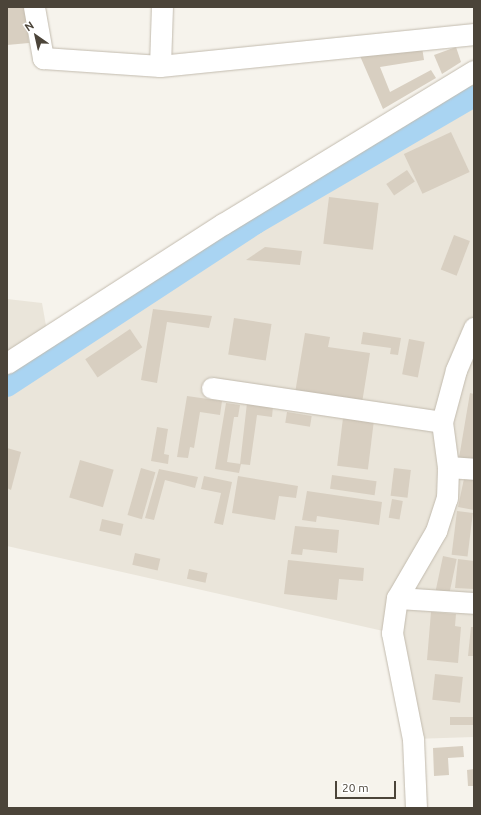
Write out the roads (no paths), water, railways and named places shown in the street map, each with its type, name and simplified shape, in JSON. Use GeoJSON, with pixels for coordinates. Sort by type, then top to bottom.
{"type":"FeatureCollection","features":[{"type":"Feature","properties":{"kind":"street"},"geometry":{"type":"LineString","coordinates":[[34,7],[43,58],[160,66],[474,34]]}},
{"type":"Feature","properties":{"kind":"street"},"geometry":{"type":"LineString","coordinates":[[160,66],[162,7]]}},
{"type":"Feature","properties":{"kind":"street"},"geometry":{"type":"LineString","coordinates":[[7,363],[223,224],[474,71]]}},
{"type":"Feature","properties":{"kind":"street"},"geometry":{"type":"LineString","coordinates":[[416,808],[413,739],[392,633],[397,598],[436,531],[446,498],[448,467],[442,422],[456,370],[474,328]]}},
{"type":"Feature","properties":{"kind":"street"},"geometry":{"type":"LineString","coordinates":[[212,388],[442,422]]}},
{"type":"Feature","properties":{"kind":"street"},"geometry":{"type":"LineString","coordinates":[[448,467],[474,469]]}},
{"type":"Feature","properties":{"kind":"street"},"geometry":{"type":"LineString","coordinates":[[397,598],[474,603]]}},
{"type":"Feature","properties":{"kind":"waterway"},"geometry":{"type":"LineString","coordinates":[[7,386],[256,223],[474,96]]}}]}
